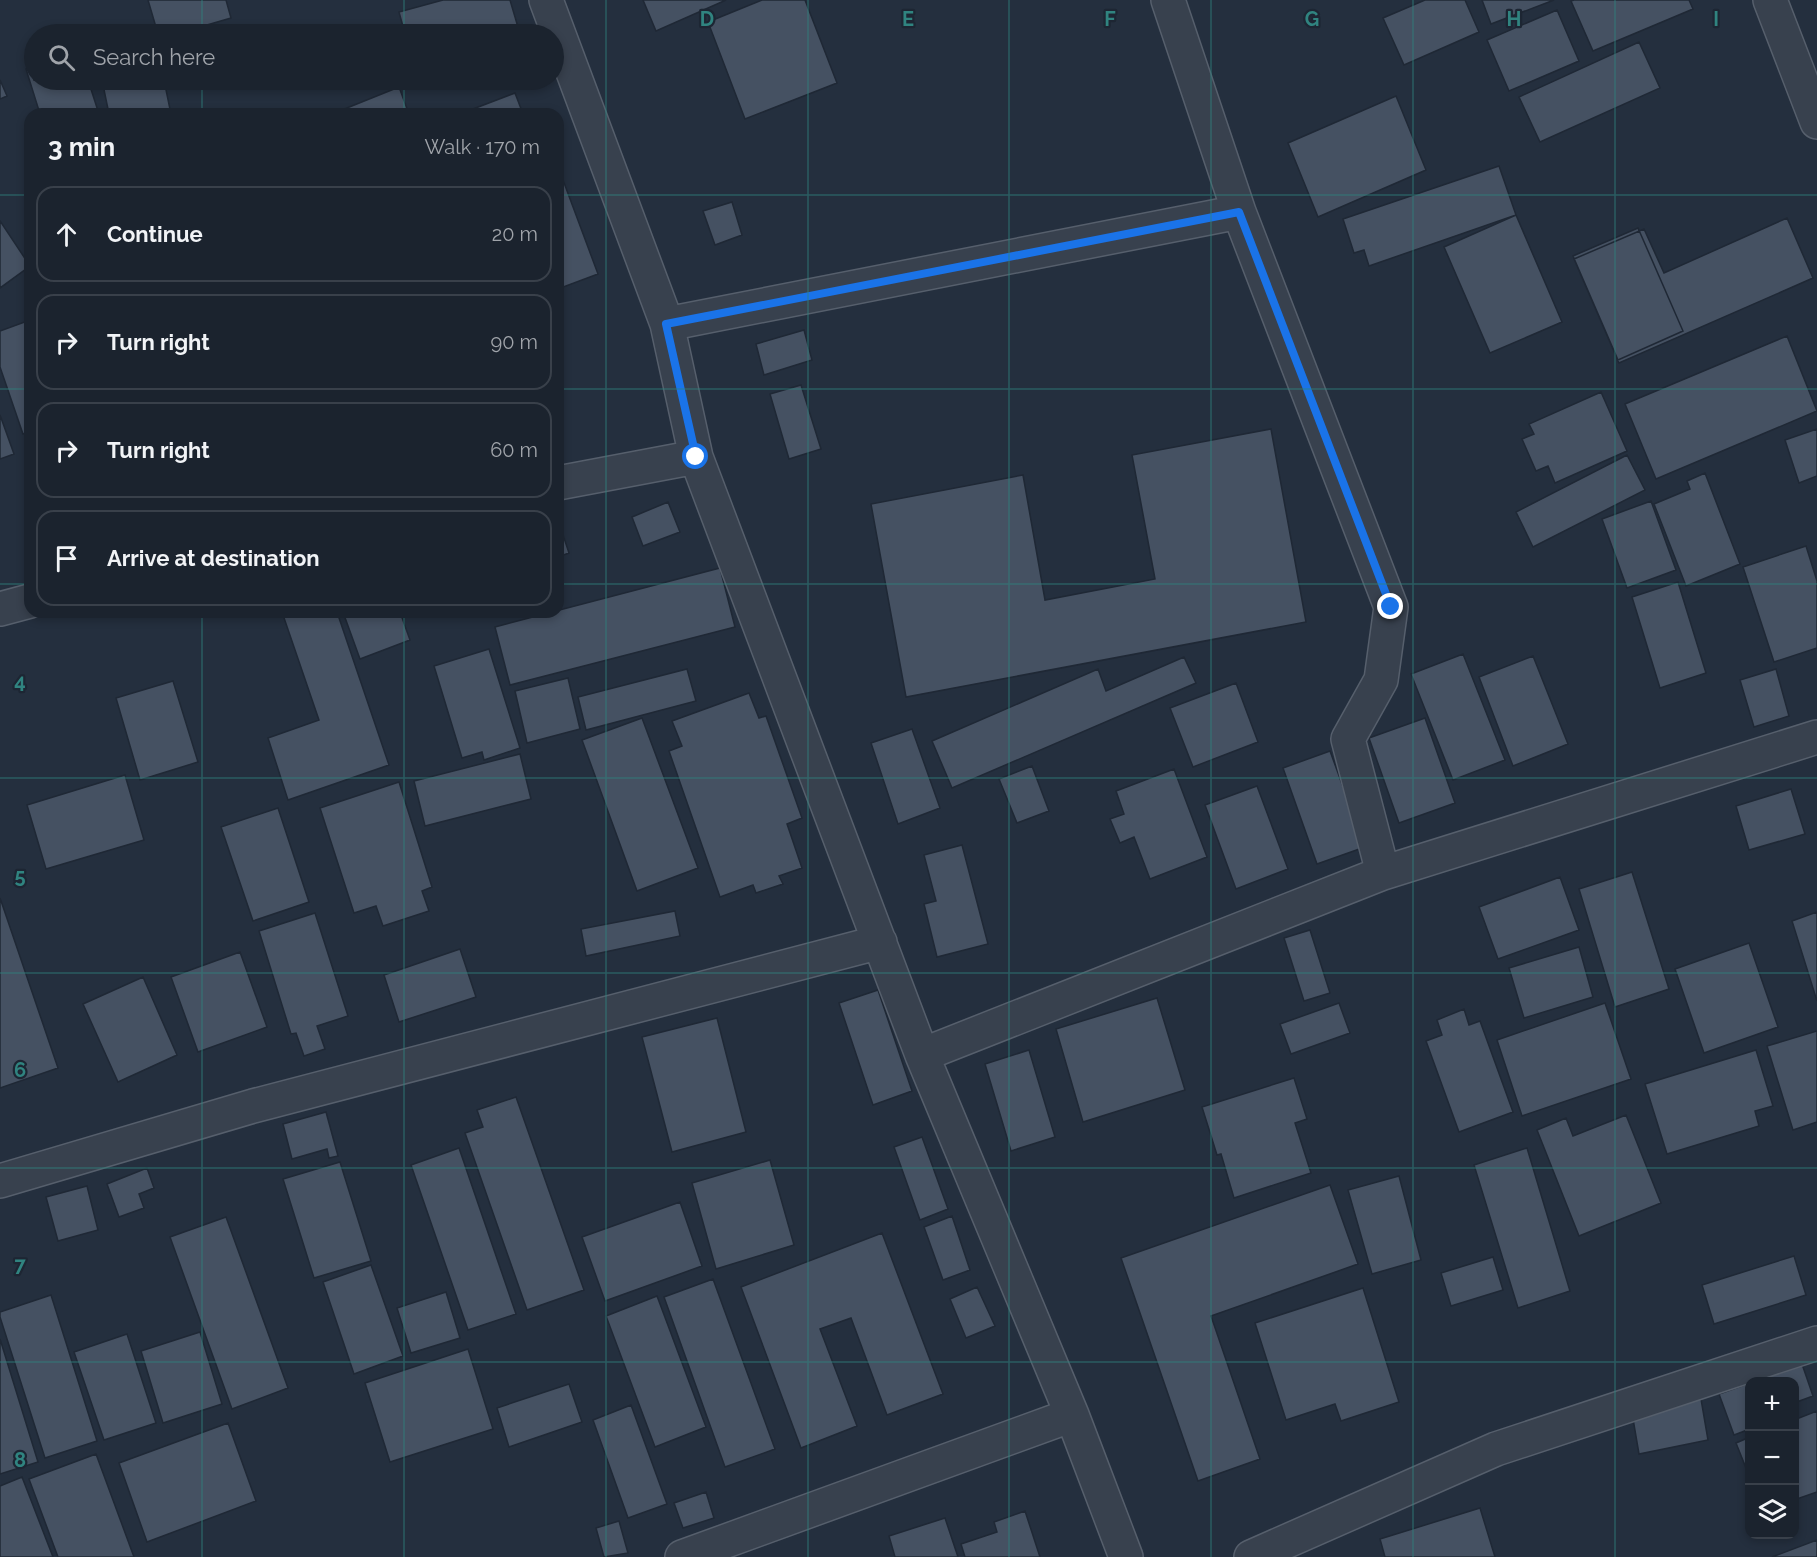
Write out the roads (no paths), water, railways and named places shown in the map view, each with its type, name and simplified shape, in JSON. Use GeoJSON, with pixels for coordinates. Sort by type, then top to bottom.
{"type":"FeatureCollection","features":[{"type":"Feature","properties":{"kind":"street"},"geometry":{"type":"LineString","coordinates":[[546,0],[555,24]]}},
{"type":"Feature","properties":{"kind":"street"},"geometry":{"type":"LineString","coordinates":[[1168,0],[1239,212],[1391,607],[1381,680],[1348,739],[1383,873]]}},
{"type":"Feature","properties":{"kind":"street"},"geometry":{"type":"LineString","coordinates":[[1770,0],[1817,122]]}},
{"type":"Feature","properties":{"kind":"street"},"geometry":{"type":"LineString","coordinates":[[564,49],[666,324],[696,457],[922,1055],[1072,1415],[1126,1557]]}},
{"type":"Feature","properties":{"kind":"street"},"geometry":{"type":"LineString","coordinates":[[666,324],[1239,212]]}},
{"type":"Feature","properties":{"kind":"street"},"geometry":{"type":"LineString","coordinates":[[564,482],[696,457]]}},
{"type":"Feature","properties":{"kind":"street"},"geometry":{"type":"LineString","coordinates":[[0,609],[24,603]]}},
{"type":"Feature","properties":{"kind":"street"},"geometry":{"type":"LineString","coordinates":[[922,1055],[1383,873],[1817,736]]}},
{"type":"Feature","properties":{"kind":"street"},"geometry":{"type":"LineString","coordinates":[[0,1181],[253,1106],[880,942]]}},
{"type":"Feature","properties":{"kind":"street"},"geometry":{"type":"LineString","coordinates":[[1251,1557],[1496,1449],[1817,1343]]}},
{"type":"Feature","properties":{"kind":"street"},"geometry":{"type":"LineString","coordinates":[[682,1557],[1072,1415]]}}]}
